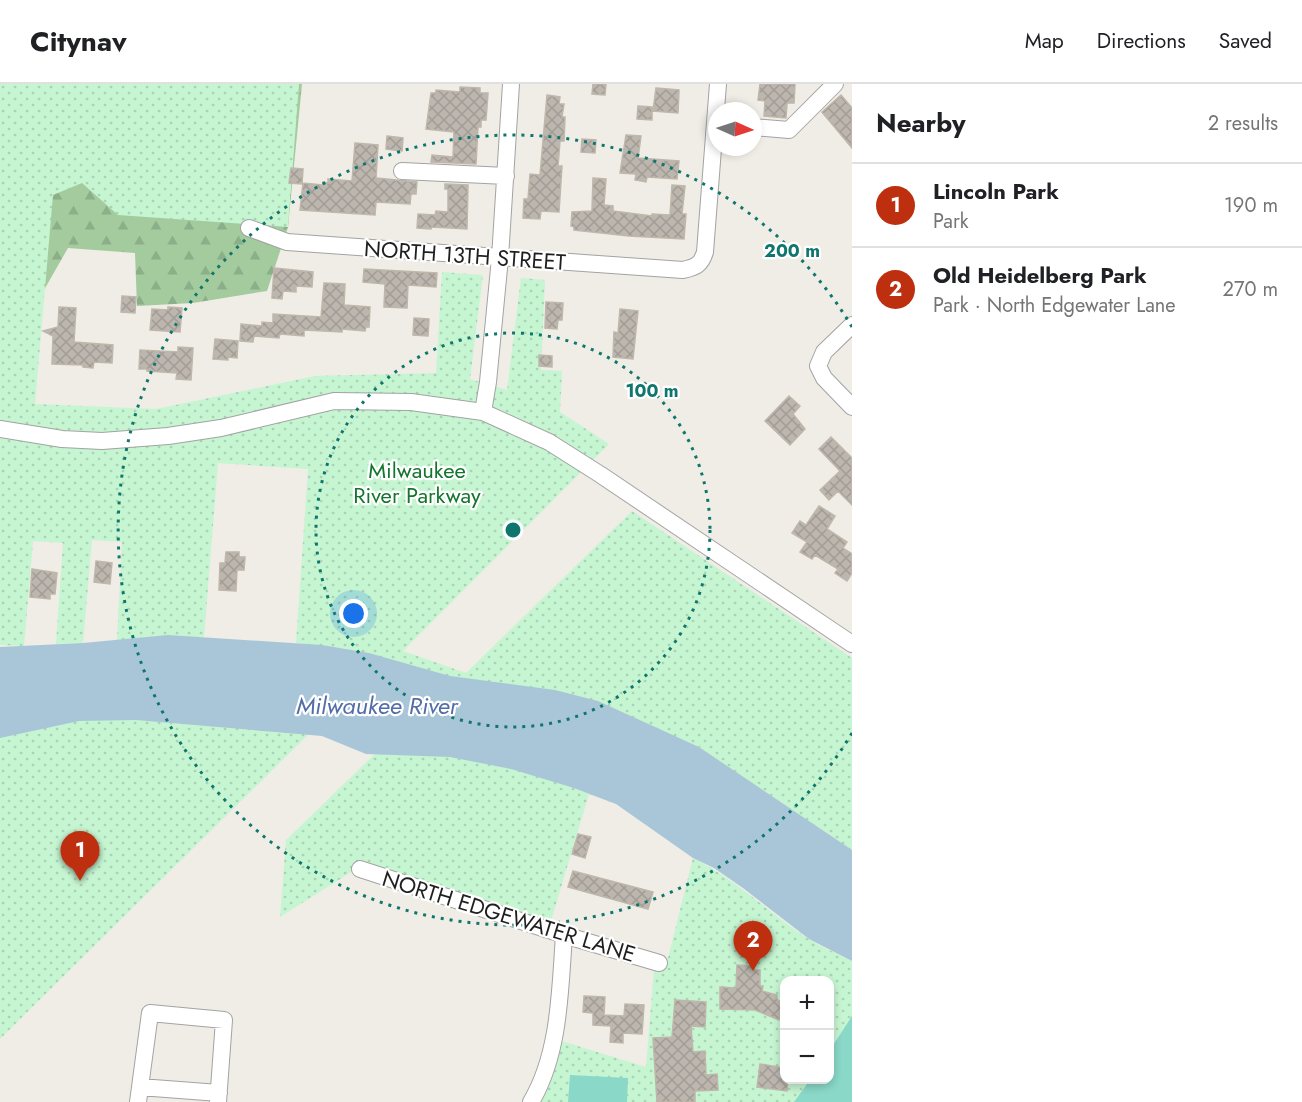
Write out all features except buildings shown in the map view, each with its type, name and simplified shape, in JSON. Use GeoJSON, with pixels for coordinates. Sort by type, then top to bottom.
{"type":"FeatureCollection","features":[{"type":"Feature","properties":{"kind":"street"},"geometry":{"type":"LineString","coordinates":[[483,412],[500,258],[512,84]]}},
{"type":"Feature","properties":{"kind":"street"},"geometry":{"type":"LineString","coordinates":[[717,102],[718,84]]}},
{"type":"Feature","properties":{"kind":"street"},"geometry":{"type":"LineString","coordinates":[[762,128],[789,130],[835,84]]}},
{"type":"Feature","properties":{"kind":"street","name":"NORTH 13TH STREET"},"geometry":{"type":"LineString","coordinates":[[249,228],[287,242],[683,270],[697,266],[705,252],[713,156]]}},
{"type":"Feature","properties":{"kind":"street"},"geometry":{"type":"LineString","coordinates":[[402,171],[506,176]]}},
{"type":"Feature","properties":{"kind":"street"},"geometry":{"type":"LineString","coordinates":[[852,325],[824,352],[818,366],[824,378],[852,407]]}},
{"type":"Feature","properties":{"kind":"street"},"geometry":{"type":"LineString","coordinates":[[0,429],[62,439],[102,441],[168,436],[221,428],[334,401],[411,402],[483,412],[549,442],[602,475],[852,644]]}},
{"type":"Feature","properties":{"kind":"street","name":"NORTH EDGEWATER LANE"},"geometry":{"type":"LineString","coordinates":[[360,869],[659,963]]}},
{"type":"Feature","properties":{"kind":"street"},"geometry":{"type":"LineString","coordinates":[[531,1102],[545,1070],[555,1032],[564,935]]}},
{"type":"Feature","properties":{"kind":"street"},"geometry":{"type":"LineString","coordinates":[[150,1013],[224,1020],[218,1097],[139,1094],[150,1013]]}},
{"type":"Feature","properties":{"kind":"green space"},"geometry":{"type":"Polygon","coordinates":[[[0,84],[302,84],[288,227],[267,291],[193,303],[137,306],[135,253],[68,248],[44,290],[34,404],[0,84]]]}},
{"type":"Feature","properties":{"kind":"green space","name":"Milwaukee River Parkway"},"geometry":{"type":"Polygon","coordinates":[[[0,84],[299,84],[288,227],[118,215],[82,183],[53,195],[35,404],[156,409],[315,376],[436,373],[442,272],[483,275],[470,379],[507,390],[521,278],[545,280],[541,370],[562,371],[560,412],[609,444],[403,651],[466,673],[632,511],[852,658],[852,851],[699,747],[650,726],[616,804],[589,794],[550,924],[364,864],[280,917],[286,840],[383,746],[347,649],[296,643],[308,469],[218,463],[204,637],[117,640],[122,542],[92,540],[83,643],[56,644],[63,543],[33,541],[24,646],[0,645],[0,84]]]}},
{"type":"Feature","properties":{"kind":"green space"},"geometry":{"type":"Polygon","coordinates":[[[0,663],[320,723],[0,1039],[0,663]]]}},
{"type":"Feature","properties":{"kind":"green space"},"geometry":{"type":"Polygon","coordinates":[[[693,858],[723,876],[807,938],[852,961],[852,1102],[538,1102],[558,1040],[646,1067],[655,956],[668,958],[693,858]]]}},
{"type":"Feature","properties":{"kind":"shaded area"},"geometry":{"type":"Polygon","coordinates":[[[852,1016],[852,1102],[794,1102],[807,1084],[834,1084],[834,1044],[852,1016]]]}},
{"type":"Feature","properties":{"kind":"shaded area"},"geometry":{"type":"Polygon","coordinates":[[[570,1075],[628,1078],[627,1102],[568,1102],[570,1075]]]}},
{"type":"Feature","properties":{"kind":"water","name":"Milwaukee River"},"geometry":{"type":"Polygon","coordinates":[[[168,635],[322,645],[369,653],[450,676],[555,690],[598,701],[699,747],[852,850],[852,961],[809,939],[743,888],[714,868],[693,858],[616,804],[574,788],[511,769],[450,757],[366,754],[322,736],[136,720],[79,721],[0,738],[0,647],[83,643],[168,635]]]}},
{"type":"Feature","properties":{"kind":"place","name":"Lincoln Park"},"geometry":{"type":"Point","coordinates":[80,881]}},
{"type":"Feature","properties":{"kind":"place","name":"Old Heidelberg Park"},"geometry":{"type":"Point","coordinates":[753,971]}}]}
